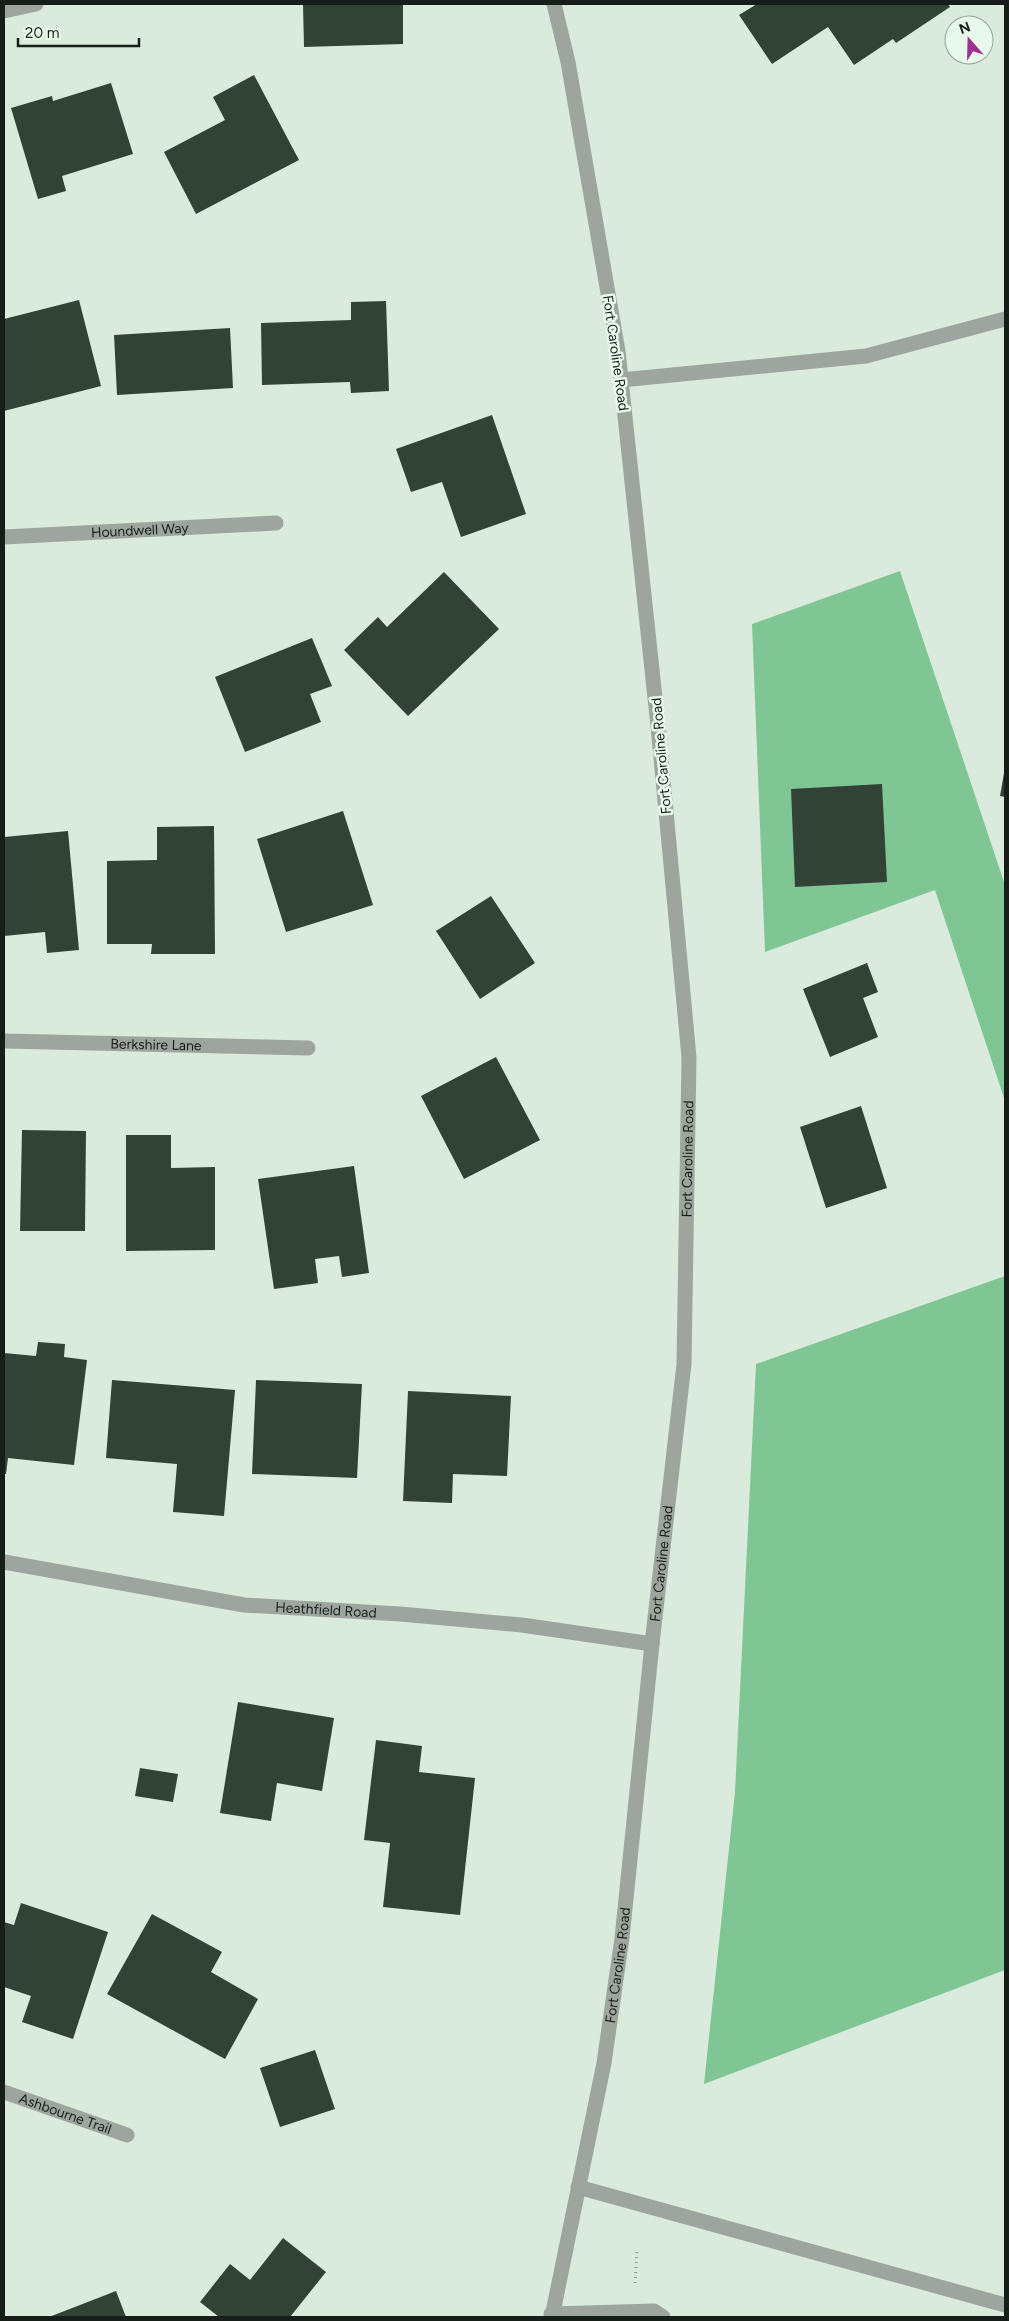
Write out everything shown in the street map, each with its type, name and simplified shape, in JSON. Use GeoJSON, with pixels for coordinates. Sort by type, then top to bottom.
{"type":"FeatureCollection","features":[{"type":"Feature","properties":{"kind":"street"},"geometry":{"type":"LineString","coordinates":[[4,11],[36,4]]}},
{"type":"Feature","properties":{"kind":"street","name":"Fort Caroline Road"},"geometry":{"type":"LineString","coordinates":[[552,2317],[604,2063],[622,1938],[652,1644],[684,1364],[689,1057],[658,726],[618,351],[568,62],[554,4]]}},
{"type":"Feature","properties":{"kind":"street"},"geometry":{"type":"LineString","coordinates":[[621,380],[866,356],[1005,319]]}},
{"type":"Feature","properties":{"kind":"street","name":"Houndwell Way"},"geometry":{"type":"LineString","coordinates":[[4,537],[276,523]]}},
{"type":"Feature","properties":{"kind":"street","name":"Berkshire Lane"},"geometry":{"type":"LineString","coordinates":[[4,1041],[308,1048]]}},
{"type":"Feature","properties":{"kind":"street","name":"Heathfield Road"},"geometry":{"type":"LineString","coordinates":[[4,1562],[244,1605],[400,1614],[522,1625],[652,1644]]}},
{"type":"Feature","properties":{"kind":"street","name":"Ashbourne Trail"},"geometry":{"type":"LineString","coordinates":[[4,2092],[127,2135]]}},
{"type":"Feature","properties":{"kind":"street"},"geometry":{"type":"LineString","coordinates":[[578,2187],[1005,2305]]}},
{"type":"Feature","properties":{"kind":"street"},"geometry":{"type":"LineString","coordinates":[[552,2317],[654,2311],[662,2317]]}},
{"type":"Feature","properties":{"kind":"path"},"geometry":{"type":"LineString","coordinates":[[635,2286],[637,2250]]}},
{"type":"Feature","properties":{"kind":"green space"},"geometry":{"type":"Polygon","coordinates":[[[900,571],[1005,885],[1005,1101],[935,890],[765,952],[752,624],[900,571]]]}},
{"type":"Feature","properties":{"kind":"green space"},"geometry":{"type":"Polygon","coordinates":[[[1005,1276],[1005,1970],[704,2084],[735,1792],[756,1364],[1005,1276]]]}},
{"type":"Feature","properties":{"kind":"building"},"geometry":{"type":"Polygon","coordinates":[[[303,4],[403,4],[403,44],[304,47],[303,4]]]}},
{"type":"Feature","properties":{"kind":"building"},"geometry":{"type":"Polygon","coordinates":[[[757,4],[948,4],[950,7],[896,43],[893,39],[854,65],[828,27],[772,64],[739,15],[757,4]]]}},
{"type":"Feature","properties":{"kind":"building"},"geometry":{"type":"Polygon","coordinates":[[[254,75],[299,160],[196,214],[164,152],[225,120],[213,97],[254,75]]]}},
{"type":"Feature","properties":{"kind":"building"},"geometry":{"type":"Polygon","coordinates":[[[111,83],[133,154],[62,176],[66,191],[38,199],[11,108],[52,96],[53,101],[111,83]]]}},
{"type":"Feature","properties":{"kind":"building"},"geometry":{"type":"Polygon","coordinates":[[[79,300],[101,386],[4,411],[4,319],[79,300]]]}},
{"type":"Feature","properties":{"kind":"building"},"geometry":{"type":"Polygon","coordinates":[[[386,301],[389,391],[351,393],[350,382],[262,385],[261,323],[351,320],[351,302],[386,301]]]}},
{"type":"Feature","properties":{"kind":"building"},"geometry":{"type":"Polygon","coordinates":[[[230,328],[233,388],[117,395],[114,335],[230,328]]]}},
{"type":"Feature","properties":{"kind":"building"},"geometry":{"type":"Polygon","coordinates":[[[492,415],[526,514],[461,537],[442,482],[411,492],[396,449],[492,415]]]}},
{"type":"Feature","properties":{"kind":"building"},"geometry":{"type":"Polygon","coordinates":[[[444,572],[499,629],[408,716],[344,650],[378,617],[387,627],[444,572]]]}},
{"type":"Feature","properties":{"kind":"building"},"geometry":{"type":"Polygon","coordinates":[[[312,638],[332,686],[310,694],[321,722],[245,752],[215,677],[312,638]]]}},
{"type":"Feature","properties":{"kind":"building"},"geometry":{"type":"Polygon","coordinates":[[[1005,773],[1005,797],[1000,796],[1005,773]]]}},
{"type":"Feature","properties":{"kind":"building"},"geometry":{"type":"Polygon","coordinates":[[[882,784],[887,882],[795,887],[791,789],[882,784]]]}},
{"type":"Feature","properties":{"kind":"building"},"geometry":{"type":"Polygon","coordinates":[[[343,811],[373,905],[286,932],[257,839],[343,811]]]}},
{"type":"Feature","properties":{"kind":"building"},"geometry":{"type":"Polygon","coordinates":[[[214,826],[215,954],[151,954],[152,944],[107,944],[107,861],[157,860],[157,827],[214,826]]]}},
{"type":"Feature","properties":{"kind":"building"},"geometry":{"type":"Polygon","coordinates":[[[68,831],[79,950],[47,953],[45,932],[4,936],[4,837],[68,831]]]}},
{"type":"Feature","properties":{"kind":"building"},"geometry":{"type":"Polygon","coordinates":[[[491,896],[535,963],[480,999],[436,931],[491,896]]]}},
{"type":"Feature","properties":{"kind":"building"},"geometry":{"type":"Polygon","coordinates":[[[867,963],[878,992],[863,998],[878,1037],[830,1057],[803,989],[867,963]]]}},
{"type":"Feature","properties":{"kind":"building"},"geometry":{"type":"Polygon","coordinates":[[[496,1057],[540,1140],[464,1179],[421,1096],[496,1057]]]}},
{"type":"Feature","properties":{"kind":"building"},"geometry":{"type":"Polygon","coordinates":[[[861,1106],[887,1188],[826,1208],[800,1127],[861,1106]]]}},
{"type":"Feature","properties":{"kind":"building"},"geometry":{"type":"Polygon","coordinates":[[[22,1130],[86,1131],[85,1231],[20,1231],[22,1130]]]}},
{"type":"Feature","properties":{"kind":"building"},"geometry":{"type":"Polygon","coordinates":[[[126,1135],[171,1135],[171,1168],[215,1167],[215,1250],[126,1251],[126,1135]]]}},
{"type":"Feature","properties":{"kind":"building"},"geometry":{"type":"Polygon","coordinates":[[[354,1166],[369,1273],[342,1277],[339,1256],[315,1259],[318,1283],[274,1289],[258,1179],[354,1166]]]}},
{"type":"Feature","properties":{"kind":"building"},"geometry":{"type":"Polygon","coordinates":[[[38,1342],[65,1344],[64,1357],[87,1360],[74,1465],[8,1458],[6,1474],[4,1474],[4,1353],[36,1356],[38,1342]]]}},
{"type":"Feature","properties":{"kind":"building"},"geometry":{"type":"Polygon","coordinates":[[[112,1380],[235,1390],[224,1516],[173,1512],[177,1464],[106,1458],[112,1380]]]}},
{"type":"Feature","properties":{"kind":"building"},"geometry":{"type":"Polygon","coordinates":[[[256,1380],[362,1384],[357,1478],[252,1474],[256,1380]]]}},
{"type":"Feature","properties":{"kind":"building"},"geometry":{"type":"Polygon","coordinates":[[[408,1391],[511,1396],[507,1476],[453,1474],[452,1503],[403,1501],[408,1391]]]}},
{"type":"Feature","properties":{"kind":"building"},"geometry":{"type":"Polygon","coordinates":[[[238,1702],[334,1718],[322,1791],[277,1783],[271,1821],[220,1813],[238,1702]]]}},
{"type":"Feature","properties":{"kind":"building"},"geometry":{"type":"Polygon","coordinates":[[[376,1740],[422,1746],[419,1772],[475,1778],[460,1915],[383,1907],[390,1843],[364,1840],[376,1740]]]}},
{"type":"Feature","properties":{"kind":"building"},"geometry":{"type":"Polygon","coordinates":[[[140,1768],[178,1774],[173,1802],[135,1796],[140,1768]]]}},
{"type":"Feature","properties":{"kind":"building"},"geometry":{"type":"Polygon","coordinates":[[[21,1903],[108,1932],[73,2039],[22,2022],[31,1996],[4,1987],[4,1922],[14,1925],[21,1903]]]}},
{"type":"Feature","properties":{"kind":"building"},"geometry":{"type":"Polygon","coordinates":[[[152,1914],[222,1952],[211,1972],[258,1999],[225,2059],[107,1994],[152,1914]]]}},
{"type":"Feature","properties":{"kind":"building"},"geometry":{"type":"Polygon","coordinates":[[[315,2050],[335,2109],[280,2127],[260,2068],[315,2050]]]}},
{"type":"Feature","properties":{"kind":"building"},"geometry":{"type":"Polygon","coordinates":[[[283,2238],[326,2272],[290,2317],[219,2317],[200,2302],[230,2264],[250,2280],[283,2238]]]}},
{"type":"Feature","properties":{"kind":"building"},"geometry":{"type":"Polygon","coordinates":[[[116,2291],[126,2317],[49,2317],[116,2291]]]}}]}
